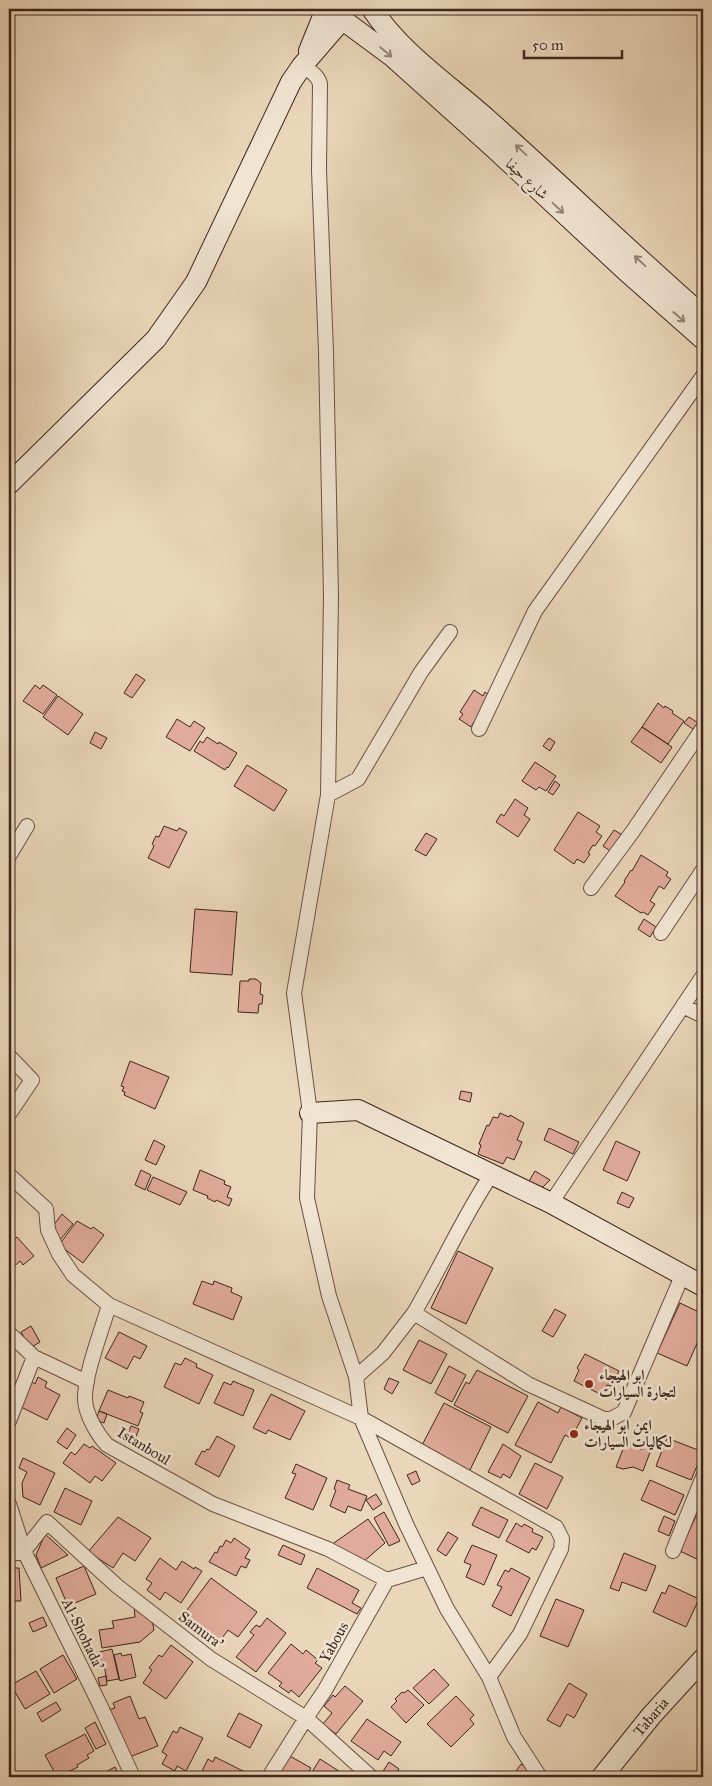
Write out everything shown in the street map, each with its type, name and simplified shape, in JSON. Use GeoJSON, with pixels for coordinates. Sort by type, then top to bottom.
{"type":"FeatureCollection","features":[{"type":"Feature","properties":{"kind":"street"},"geometry":{"type":"LineString","coordinates":[[9,484],[161,332],[196,282],[291,82],[335,16],[359,17],[365,9]]}},
{"type":"Feature","properties":{"kind":"street","name":"شارع حيفا"},"geometry":{"type":"LineString","coordinates":[[372,9],[380,21],[404,46],[488,119],[644,265],[703,316]]}},
{"type":"Feature","properties":{"kind":"street","name":"شارع حيفا"},"geometry":{"type":"LineString","coordinates":[[335,16],[374,41],[393,57],[703,339]]}},
{"type":"Feature","properties":{"kind":"street"},"geometry":{"type":"LineString","coordinates":[[302,66],[314,74],[319,79],[320,84],[319,170],[326,352],[331,595],[328,795],[294,993],[310,1113],[307,1198],[329,1296],[356,1377],[361,1418],[406,1524],[447,1608],[490,1677],[514,1737],[540,1777]]}},
{"type":"Feature","properties":{"kind":"street"},"geometry":{"type":"LineString","coordinates":[[479,729],[535,611],[703,376]]}},
{"type":"Feature","properties":{"kind":"street"},"geometry":{"type":"LineString","coordinates":[[328,795],[358,779],[421,672],[450,632]]}},
{"type":"Feature","properties":{"kind":"street"},"geometry":{"type":"LineString","coordinates":[[591,888],[633,831],[703,728]]}},
{"type":"Feature","properties":{"kind":"street"},"geometry":{"type":"LineString","coordinates":[[9,856],[27,826]]}},
{"type":"Feature","properties":{"kind":"street"},"geometry":{"type":"LineString","coordinates":[[661,934],[703,870]]}},
{"type":"Feature","properties":{"kind":"street"},"geometry":{"type":"LineString","coordinates":[[551,1203],[703,976]]}},
{"type":"Feature","properties":{"kind":"street"},"geometry":{"type":"LineString","coordinates":[[683,1006],[703,1016]]}},
{"type":"Feature","properties":{"kind":"street"},"geometry":{"type":"LineString","coordinates":[[9,1056],[32,1080],[9,1114]]}},
{"type":"Feature","properties":{"kind":"street"},"geometry":{"type":"LineString","coordinates":[[310,1113],[358,1110],[551,1203],[703,1286]]}},
{"type":"Feature","properties":{"kind":"street"},"geometry":{"type":"LineString","coordinates":[[9,1175],[46,1209],[48,1230],[59,1254],[74,1275],[109,1305],[361,1418],[553,1525],[561,1535],[561,1549],[520,1634],[490,1677]]}},
{"type":"Feature","properties":{"kind":"street"},"geometry":{"type":"LineString","coordinates":[[356,1377],[383,1353],[414,1313],[471,1206],[491,1175]]}},
{"type":"Feature","properties":{"kind":"street"},"geometry":{"type":"LineString","coordinates":[[414,1313],[528,1384],[598,1417],[611,1419],[624,1412],[682,1276]]}},
{"type":"Feature","properties":{"kind":"street","name":"Istanboul"},"geometry":{"type":"LineString","coordinates":[[109,1305],[87,1382],[86,1400],[88,1411],[103,1440],[111,1448],[213,1504],[328,1549],[387,1580]]}},
{"type":"Feature","properties":{"kind":"street"},"geometry":{"type":"LineString","coordinates":[[9,1333],[34,1357],[87,1382]]}},
{"type":"Feature","properties":{"kind":"street"},"geometry":{"type":"LineString","coordinates":[[9,1421],[34,1357]]}},
{"type":"Feature","properties":{"kind":"street"},"geometry":{"type":"LineString","coordinates":[[673,1551],[703,1477]]}},
{"type":"Feature","properties":{"kind":"street","name":"Al-Shohada'"},"geometry":{"type":"LineString","coordinates":[[9,1504],[24,1551],[135,1776]]}},
{"type":"Feature","properties":{"kind":"street","name":"Samura'"},"geometry":{"type":"LineString","coordinates":[[24,1551],[46,1522],[117,1586],[211,1659],[306,1718],[371,1777]]}},
{"type":"Feature","properties":{"kind":"street"},"geometry":{"type":"LineString","coordinates":[[9,1555],[24,1551]]}},
{"type":"Feature","properties":{"kind":"street"},"geometry":{"type":"LineString","coordinates":[[387,1580],[428,1568]]}},
{"type":"Feature","properties":{"kind":"street","name":"Yabous"},"geometry":{"type":"LineString","coordinates":[[269,1777],[325,1690],[387,1580]]}},
{"type":"Feature","properties":{"kind":"street","name":"Tabaria"},"geometry":{"type":"LineString","coordinates":[[602,1777],[651,1716],[703,1659]]}},
{"type":"Feature","properties":{"kind":"building"},"geometry":{"type":"Polygon","coordinates":[[[136,674],[145,680],[132,698],[124,693],[136,674]]]}},
{"type":"Feature","properties":{"kind":"building"},"geometry":{"type":"Polygon","coordinates":[[[35,685],[40,689],[43,685],[57,695],[43,714],[23,701],[35,685]]]}},
{"type":"Feature","properties":{"kind":"building"},"geometry":{"type":"Polygon","coordinates":[[[474,690],[483,696],[485,692],[491,697],[476,724],[474,722],[471,727],[459,719],[463,714],[460,712],[474,690]]]}},
{"type":"Feature","properties":{"kind":"building"},"geometry":{"type":"Polygon","coordinates":[[[58,696],[83,714],[68,735],[43,717],[58,696]]]}},
{"type":"Feature","properties":{"kind":"building"},"geometry":{"type":"Polygon","coordinates":[[[658,703],[664,708],[665,706],[673,711],[672,713],[684,721],[668,744],[642,727],[658,703]]]}},
{"type":"Feature","properties":{"kind":"building"},"geometry":{"type":"Polygon","coordinates":[[[689,717],[698,723],[693,729],[684,723],[689,717]]]}},
{"type":"Feature","properties":{"kind":"building"},"geometry":{"type":"Polygon","coordinates":[[[177,719],[190,727],[194,721],[205,728],[190,751],[166,737],[177,719]]]}},
{"type":"Feature","properties":{"kind":"building"},"geometry":{"type":"Polygon","coordinates":[[[642,727],[672,747],[661,763],[631,742],[642,727]]]}},
{"type":"Feature","properties":{"kind":"building"},"geometry":{"type":"Polygon","coordinates":[[[95,732],[107,738],[101,749],[90,743],[95,732]]]}},
{"type":"Feature","properties":{"kind":"building"},"geometry":{"type":"Polygon","coordinates":[[[207,737],[237,753],[225,770],[194,751],[200,741],[203,743],[207,737]]]}},
{"type":"Feature","properties":{"kind":"building"},"geometry":{"type":"Polygon","coordinates":[[[549,738],[555,742],[550,751],[543,746],[549,738]]]}},
{"type":"Feature","properties":{"kind":"building"},"geometry":{"type":"Polygon","coordinates":[[[535,762],[556,776],[546,791],[539,787],[536,790],[522,781],[535,762]]]}},
{"type":"Feature","properties":{"kind":"building"},"geometry":{"type":"Polygon","coordinates":[[[247,765],[287,790],[274,811],[234,786],[247,765]]]}},
{"type":"Feature","properties":{"kind":"building"},"geometry":{"type":"Polygon","coordinates":[[[555,781],[560,785],[553,795],[548,792],[555,781]]]}},
{"type":"Feature","properties":{"kind":"building"},"geometry":{"type":"Polygon","coordinates":[[[515,799],[528,808],[524,815],[530,819],[518,837],[496,822],[501,814],[504,816],[515,799]]]}},
{"type":"Feature","properties":{"kind":"building"},"geometry":{"type":"Polygon","coordinates":[[[578,812],[600,826],[596,832],[602,836],[595,846],[593,845],[584,863],[577,859],[574,864],[554,850],[578,812]]]}},
{"type":"Feature","properties":{"kind":"building"},"geometry":{"type":"Polygon","coordinates":[[[164,826],[177,831],[179,828],[187,832],[169,868],[148,858],[154,846],[152,844],[156,836],[159,837],[164,826]]]}},
{"type":"Feature","properties":{"kind":"building"},"geometry":{"type":"Polygon","coordinates":[[[614,830],[624,836],[613,853],[603,846],[614,830]]]}},
{"type":"Feature","properties":{"kind":"building"},"geometry":{"type":"Polygon","coordinates":[[[426,833],[437,839],[426,856],[415,850],[426,833]]]}},
{"type":"Feature","properties":{"kind":"building"},"geometry":{"type":"Polygon","coordinates":[[[641,855],[668,872],[666,876],[671,879],[664,889],[659,886],[650,901],[655,904],[648,915],[643,912],[641,913],[615,896],[641,855]]]}},
{"type":"Feature","properties":{"kind":"building"},"geometry":{"type":"Polygon","coordinates":[[[195,909],[237,912],[232,975],[190,972],[195,909]]]}},
{"type":"Feature","properties":{"kind":"building"},"geometry":{"type":"Polygon","coordinates":[[[644,919],[656,927],[650,937],[638,929],[644,919]]]}},
{"type":"Feature","properties":{"kind":"building"},"geometry":{"type":"Polygon","coordinates":[[[249,979],[256,979],[261,983],[260,994],[263,995],[258,1013],[238,1012],[240,981],[249,981],[249,979]]]}},
{"type":"Feature","properties":{"kind":"building"},"geometry":{"type":"Polygon","coordinates":[[[130,1061],[169,1077],[155,1109],[124,1095],[125,1092],[122,1091],[124,1087],[121,1086],[130,1061]]]}},
{"type":"Feature","properties":{"kind":"building"},"geometry":{"type":"Polygon","coordinates":[[[461,1091],[472,1093],[470,1102],[459,1099],[461,1091]]]}},
{"type":"Feature","properties":{"kind":"building"},"geometry":{"type":"Polygon","coordinates":[[[500,1113],[509,1117],[510,1115],[524,1123],[517,1140],[522,1142],[514,1160],[507,1157],[503,1164],[478,1154],[481,1145],[479,1144],[487,1125],[489,1126],[493,1117],[498,1118],[500,1113]]]}},
{"type":"Feature","properties":{"kind":"building"},"geometry":{"type":"Polygon","coordinates":[[[549,1128],[579,1142],[573,1154],[544,1140],[549,1128]]]}},
{"type":"Feature","properties":{"kind":"building"},"geometry":{"type":"Polygon","coordinates":[[[154,1140],[165,1146],[156,1165],[145,1160],[154,1140]]]}},
{"type":"Feature","properties":{"kind":"building"},"geometry":{"type":"Polygon","coordinates":[[[616,1141],[640,1152],[627,1181],[603,1170],[616,1141]]]}},
{"type":"Feature","properties":{"kind":"building"},"geometry":{"type":"Polygon","coordinates":[[[141,1170],[151,1175],[145,1190],[135,1185],[141,1170]]]}},
{"type":"Feature","properties":{"kind":"building"},"geometry":{"type":"Polygon","coordinates":[[[200,1170],[225,1181],[224,1184],[231,1187],[227,1197],[232,1199],[229,1206],[216,1200],[215,1202],[207,1198],[208,1196],[193,1190],[200,1170]]]}},
{"type":"Feature","properties":{"kind":"building"},"geometry":{"type":"Polygon","coordinates":[[[535,1171],[550,1180],[539,1189],[526,1186],[535,1171]]]}},
{"type":"Feature","properties":{"kind":"building"},"geometry":{"type":"Polygon","coordinates":[[[153,1177],[187,1192],[180,1205],[147,1190],[153,1177]]]}},
{"type":"Feature","properties":{"kind":"building"},"geometry":{"type":"Polygon","coordinates":[[[622,1192],[634,1198],[629,1208],[617,1203],[622,1192]]]}},
{"type":"Feature","properties":{"kind":"building"},"geometry":{"type":"Polygon","coordinates":[[[62,1214],[73,1224],[60,1240],[49,1231],[62,1214]]]}},
{"type":"Feature","properties":{"kind":"building"},"geometry":{"type":"Polygon","coordinates":[[[77,1221],[91,1229],[93,1227],[104,1235],[83,1263],[59,1245],[77,1221]]]}},
{"type":"Feature","properties":{"kind":"building"},"geometry":{"type":"Polygon","coordinates":[[[17,1237],[34,1256],[23,1265],[20,1261],[9,1271],[9,1244],[17,1237]]]}},
{"type":"Feature","properties":{"kind":"building"},"geometry":{"type":"Polygon","coordinates":[[[458,1251],[493,1268],[466,1324],[431,1308],[458,1251]]]}},
{"type":"Feature","properties":{"kind":"building"},"geometry":{"type":"Polygon","coordinates":[[[202,1281],[213,1285],[214,1281],[232,1288],[231,1292],[242,1297],[233,1320],[193,1304],[202,1281]]]}},
{"type":"Feature","properties":{"kind":"building"},"geometry":{"type":"Polygon","coordinates":[[[680,1303],[703,1314],[703,1330],[687,1366],[657,1353],[680,1303]]]}},
{"type":"Feature","properties":{"kind":"building"},"geometry":{"type":"Polygon","coordinates":[[[555,1309],[566,1315],[553,1337],[542,1331],[555,1309]]]}},
{"type":"Feature","properties":{"kind":"building"},"geometry":{"type":"Polygon","coordinates":[[[31,1326],[40,1342],[30,1348],[21,1332],[31,1326]]]}},
{"type":"Feature","properties":{"kind":"building"},"geometry":{"type":"Polygon","coordinates":[[[119,1332],[147,1346],[140,1359],[134,1356],[127,1369],[105,1358],[119,1332]]]}},
{"type":"Feature","properties":{"kind":"building"},"geometry":{"type":"Polygon","coordinates":[[[419,1340],[447,1354],[431,1384],[403,1370],[419,1340]]]}},
{"type":"Feature","properties":{"kind":"building"},"geometry":{"type":"Polygon","coordinates":[[[585,1354],[619,1371],[611,1386],[607,1385],[602,1395],[574,1381],[579,1370],[577,1368],[585,1354]]]}},
{"type":"Feature","properties":{"kind":"building"},"geometry":{"type":"Polygon","coordinates":[[[185,1358],[197,1364],[196,1367],[213,1375],[199,1404],[164,1387],[175,1363],[181,1365],[185,1358]]]}},
{"type":"Feature","properties":{"kind":"building"},"geometry":{"type":"Polygon","coordinates":[[[449,1366],[466,1375],[452,1402],[435,1393],[449,1366]]]}},
{"type":"Feature","properties":{"kind":"building"},"geometry":{"type":"Polygon","coordinates":[[[477,1370],[528,1396],[508,1433],[454,1405],[466,1382],[469,1384],[477,1370]]]}},
{"type":"Feature","properties":{"kind":"building"},"geometry":{"type":"Polygon","coordinates":[[[38,1377],[47,1382],[45,1387],[60,1395],[47,1420],[17,1405],[32,1382],[35,1384],[38,1377]]]}},
{"type":"Feature","properties":{"kind":"building"},"geometry":{"type":"Polygon","coordinates":[[[389,1378],[399,1382],[392,1394],[384,1389],[389,1378]]]}},
{"type":"Feature","properties":{"kind":"building"},"geometry":{"type":"Polygon","coordinates":[[[233,1381],[254,1390],[243,1416],[214,1403],[224,1382],[231,1385],[233,1381]]]}},
{"type":"Feature","properties":{"kind":"building"},"geometry":{"type":"Polygon","coordinates":[[[108,1390],[144,1402],[140,1412],[143,1413],[138,1426],[99,1411],[108,1390]]]}},
{"type":"Feature","properties":{"kind":"building"},"geometry":{"type":"Polygon","coordinates":[[[271,1394],[305,1411],[290,1440],[268,1430],[266,1434],[253,1428],[271,1394]]]}},
{"type":"Feature","properties":{"kind":"building"},"geometry":{"type":"Polygon","coordinates":[[[538,1402],[558,1413],[561,1407],[582,1418],[571,1438],[565,1435],[551,1463],[515,1445],[538,1402]]]}},
{"type":"Feature","properties":{"kind":"building"},"geometry":{"type":"Polygon","coordinates":[[[444,1403],[491,1427],[468,1474],[420,1449],[444,1403]]]}},
{"type":"Feature","properties":{"kind":"building"},"geometry":{"type":"Polygon","coordinates":[[[99,1411],[107,1414],[104,1423],[96,1420],[99,1411]]]}},
{"type":"Feature","properties":{"kind":"building"},"geometry":{"type":"Polygon","coordinates":[[[131,1426],[139,1429],[133,1444],[125,1441],[131,1426]]]}},
{"type":"Feature","properties":{"kind":"building"},"geometry":{"type":"Polygon","coordinates":[[[67,1428],[76,1435],[67,1449],[57,1442],[67,1428]]]}},
{"type":"Feature","properties":{"kind":"building"},"geometry":{"type":"Polygon","coordinates":[[[217,1436],[235,1446],[219,1477],[195,1464],[202,1451],[209,1450],[217,1436]]]}},
{"type":"Feature","properties":{"kind":"building"},"geometry":{"type":"Polygon","coordinates":[[[667,1438],[703,1452],[691,1480],[656,1466],[667,1438]]]}},
{"type":"Feature","properties":{"kind":"building"},"geometry":{"type":"Polygon","coordinates":[[[634,1442],[641,1450],[644,1444],[652,1447],[643,1471],[633,1467],[623,1469],[616,1467],[625,1444],[634,1442]]]}},
{"type":"Feature","properties":{"kind":"building"},"geometry":{"type":"Polygon","coordinates":[[[84,1444],[90,1448],[92,1446],[116,1463],[102,1481],[95,1476],[90,1483],[63,1463],[71,1452],[75,1455],[84,1444]]]}},
{"type":"Feature","properties":{"kind":"building"},"geometry":{"type":"Polygon","coordinates":[[[503,1444],[521,1456],[510,1478],[503,1474],[501,1478],[488,1472],[503,1444]]]}},
{"type":"Feature","properties":{"kind":"building"},"geometry":{"type":"Polygon","coordinates":[[[23,1458],[55,1473],[40,1505],[23,1497],[22,1483],[27,1472],[19,1468],[23,1458]]]}},
{"type":"Feature","properties":{"kind":"building"},"geometry":{"type":"Polygon","coordinates":[[[535,1463],[563,1477],[547,1509],[519,1494],[535,1463]]]}},
{"type":"Feature","properties":{"kind":"building"},"geometry":{"type":"Polygon","coordinates":[[[296,1464],[327,1478],[313,1510],[285,1498],[296,1474],[292,1473],[296,1464]]]}},
{"type":"Feature","properties":{"kind":"building"},"geometry":{"type":"Polygon","coordinates":[[[416,1471],[420,1481],[412,1485],[407,1475],[416,1471]]]}},
{"type":"Feature","properties":{"kind":"building"},"geometry":{"type":"Polygon","coordinates":[[[337,1480],[350,1485],[348,1489],[367,1496],[361,1511],[348,1506],[345,1513],[330,1506],[336,1490],[334,1489],[337,1480]]]}},
{"type":"Feature","properties":{"kind":"building"},"geometry":{"type":"Polygon","coordinates":[[[650,1480],[684,1495],[675,1515],[641,1500],[650,1480]]]}},
{"type":"Feature","properties":{"kind":"building"},"geometry":{"type":"Polygon","coordinates":[[[65,1488],[92,1501],[81,1525],[54,1512],[65,1488]]]}},
{"type":"Feature","properties":{"kind":"building"},"geometry":{"type":"Polygon","coordinates":[[[376,1494],[382,1504],[373,1510],[366,1500],[376,1494]]]}},
{"type":"Feature","properties":{"kind":"building"},"geometry":{"type":"Polygon","coordinates":[[[481,1507],[508,1520],[499,1538],[472,1525],[481,1507]]]}},
{"type":"Feature","properties":{"kind":"building"},"geometry":{"type":"Polygon","coordinates":[[[384,1512],[400,1541],[389,1546],[374,1518],[384,1512]]]}},
{"type":"Feature","properties":{"kind":"building"},"geometry":{"type":"Polygon","coordinates":[[[664,1516],[675,1521],[669,1536],[658,1531],[664,1516]]]}},
{"type":"Feature","properties":{"kind":"building"},"geometry":{"type":"Polygon","coordinates":[[[696,1516],[703,1519],[703,1562],[680,1551],[696,1516]]]}},
{"type":"Feature","properties":{"kind":"building"},"geometry":{"type":"Polygon","coordinates":[[[118,1517],[151,1538],[135,1561],[123,1553],[113,1568],[88,1552],[118,1517]]]}},
{"type":"Feature","properties":{"kind":"building"},"geometry":{"type":"Polygon","coordinates":[[[368,1519],[385,1543],[363,1562],[331,1545],[368,1519]]]}},
{"type":"Feature","properties":{"kind":"building"},"geometry":{"type":"Polygon","coordinates":[[[516,1523],[522,1527],[524,1524],[533,1529],[532,1532],[543,1537],[536,1550],[532,1548],[529,1553],[506,1541],[516,1523]]]}},
{"type":"Feature","properties":{"kind":"building"},"geometry":{"type":"Polygon","coordinates":[[[448,1532],[458,1538],[446,1556],[437,1550],[448,1532]]]}},
{"type":"Feature","properties":{"kind":"building"},"geometry":{"type":"Polygon","coordinates":[[[45,1534],[68,1555],[41,1568],[36,1555],[45,1534]]]}},
{"type":"Feature","properties":{"kind":"building"},"geometry":{"type":"Polygon","coordinates":[[[234,1538],[250,1549],[245,1558],[250,1560],[246,1568],[241,1566],[236,1576],[209,1562],[226,1540],[231,1543],[234,1538]]]}},
{"type":"Feature","properties":{"kind":"building"},"geometry":{"type":"Polygon","coordinates":[[[283,1545],[305,1555],[301,1565],[278,1555],[283,1545]]]}},
{"type":"Feature","properties":{"kind":"building"},"geometry":{"type":"Polygon","coordinates":[[[472,1545],[497,1555],[484,1585],[466,1577],[471,1565],[464,1562],[472,1545]]]}},
{"type":"Feature","properties":{"kind":"building"},"geometry":{"type":"Polygon","coordinates":[[[624,1553],[656,1566],[646,1591],[622,1582],[619,1591],[610,1588],[624,1553]]]}},
{"type":"Feature","properties":{"kind":"building"},"geometry":{"type":"Polygon","coordinates":[[[160,1558],[176,1570],[182,1561],[194,1569],[195,1567],[202,1571],[181,1603],[165,1592],[160,1600],[147,1590],[152,1583],[146,1579],[160,1558]]]}},
{"type":"Feature","properties":{"kind":"building"},"geometry":{"type":"Polygon","coordinates":[[[84,1566],[96,1594],[68,1606],[56,1578],[84,1566]]]}},
{"type":"Feature","properties":{"kind":"building"},"geometry":{"type":"Polygon","coordinates":[[[9,1568],[19,1568],[21,1601],[9,1601],[9,1568]]]}},
{"type":"Feature","properties":{"kind":"building"},"geometry":{"type":"Polygon","coordinates":[[[317,1568],[359,1590],[352,1603],[361,1608],[357,1614],[307,1588],[317,1568]]]}},
{"type":"Feature","properties":{"kind":"building"},"geometry":{"type":"Polygon","coordinates":[[[511,1568],[530,1578],[511,1616],[492,1606],[502,1587],[497,1585],[505,1570],[509,1572],[511,1568]]]}},
{"type":"Feature","properties":{"kind":"building"},"geometry":{"type":"Polygon","coordinates":[[[211,1578],[257,1612],[238,1637],[228,1630],[217,1645],[181,1618],[211,1578]]]}},
{"type":"Feature","properties":{"kind":"building"},"geometry":{"type":"Polygon","coordinates":[[[669,1585],[699,1599],[686,1627],[653,1612],[662,1592],[665,1594],[669,1585]]]}},
{"type":"Feature","properties":{"kind":"building"},"geometry":{"type":"Polygon","coordinates":[[[556,1599],[584,1610],[568,1647],[540,1636],[556,1599]]]}},
{"type":"Feature","properties":{"kind":"building"},"geometry":{"type":"Polygon","coordinates":[[[134,1607],[151,1615],[154,1630],[140,1642],[102,1648],[99,1630],[114,1628],[112,1621],[135,1617],[134,1607]]]}},
{"type":"Feature","properties":{"kind":"building"},"geometry":{"type":"Polygon","coordinates":[[[43,1617],[47,1626],[33,1632],[29,1623],[43,1617]]]}},
{"type":"Feature","properties":{"kind":"building"},"geometry":{"type":"Polygon","coordinates":[[[267,1618],[286,1633],[256,1672],[236,1657],[254,1635],[250,1632],[256,1625],[260,1627],[267,1618]]]}},
{"type":"Feature","properties":{"kind":"building"},"geometry":{"type":"Polygon","coordinates":[[[291,1644],[303,1654],[306,1650],[318,1660],[315,1663],[322,1668],[299,1697],[291,1690],[289,1693],[279,1686],[282,1683],[268,1673],[291,1644]]]}},
{"type":"Feature","properties":{"kind":"building"},"geometry":{"type":"Polygon","coordinates":[[[171,1645],[193,1662],[166,1699],[143,1683],[152,1670],[149,1668],[159,1655],[162,1657],[171,1645]]]}},
{"type":"Feature","properties":{"kind":"building"},"geometry":{"type":"Polygon","coordinates":[[[112,1649],[119,1679],[107,1681],[104,1665],[94,1667],[91,1654],[112,1649]]]}},
{"type":"Feature","properties":{"kind":"building"},"geometry":{"type":"Polygon","coordinates":[[[121,1653],[122,1656],[131,1654],[136,1677],[120,1681],[114,1655],[121,1653]]]}},
{"type":"Feature","properties":{"kind":"building"},"geometry":{"type":"Polygon","coordinates":[[[63,1655],[77,1679],[54,1693],[40,1669],[63,1655]]]}},
{"type":"Feature","properties":{"kind":"building"},"geometry":{"type":"Polygon","coordinates":[[[434,1669],[449,1685],[429,1704],[413,1688],[434,1669]]]}},
{"type":"Feature","properties":{"kind":"building"},"geometry":{"type":"Polygon","coordinates":[[[36,1671],[50,1694],[25,1709],[11,1685],[36,1671]]]}},
{"type":"Feature","properties":{"kind":"building"},"geometry":{"type":"Polygon","coordinates":[[[106,1676],[107,1685],[100,1686],[98,1678],[106,1676]]]}},
{"type":"Feature","properties":{"kind":"building"},"geometry":{"type":"Polygon","coordinates":[[[569,1683],[587,1694],[574,1718],[567,1714],[560,1727],[547,1720],[569,1683]]]}},
{"type":"Feature","properties":{"kind":"building"},"geometry":{"type":"Polygon","coordinates":[[[345,1686],[363,1701],[336,1734],[323,1724],[332,1713],[324,1706],[333,1695],[335,1697],[345,1686]]]}},
{"type":"Feature","properties":{"kind":"building"},"geometry":{"type":"Polygon","coordinates":[[[408,1690],[424,1705],[406,1723],[391,1707],[397,1701],[395,1699],[402,1692],[404,1693],[408,1690]]]}},
{"type":"Feature","properties":{"kind":"building"},"geometry":{"type":"Polygon","coordinates":[[[130,1696],[139,1719],[145,1717],[158,1746],[127,1758],[108,1710],[115,1708],[113,1703],[130,1696]]]}},
{"type":"Feature","properties":{"kind":"building"},"geometry":{"type":"Polygon","coordinates":[[[456,1696],[474,1715],[470,1719],[474,1724],[451,1747],[427,1724],[456,1696]]]}},
{"type":"Feature","properties":{"kind":"building"},"geometry":{"type":"Polygon","coordinates":[[[56,1702],[61,1710],[42,1722],[37,1713],[56,1702]]]}},
{"type":"Feature","properties":{"kind":"building"},"geometry":{"type":"Polygon","coordinates":[[[239,1713],[262,1725],[250,1748],[227,1736],[239,1713]]]}},
{"type":"Feature","properties":{"kind":"building"},"geometry":{"type":"Polygon","coordinates":[[[367,1719],[401,1742],[391,1756],[384,1751],[378,1760],[351,1741],[367,1719]]]}},
{"type":"Feature","properties":{"kind":"building"},"geometry":{"type":"Polygon","coordinates":[[[95,1722],[106,1744],[96,1749],[85,1728],[95,1722]]]}},
{"type":"Feature","properties":{"kind":"building"},"geometry":{"type":"Polygon","coordinates":[[[180,1727],[203,1738],[186,1771],[177,1766],[175,1771],[162,1764],[167,1755],[162,1752],[173,1731],[177,1733],[180,1727]]]}},
{"type":"Feature","properties":{"kind":"building"},"geometry":{"type":"Polygon","coordinates":[[[85,1734],[94,1751],[87,1755],[89,1758],[77,1765],[78,1767],[57,1777],[45,1755],[85,1734]]]}},
{"type":"Feature","properties":{"kind":"building"},"geometry":{"type":"Polygon","coordinates":[[[288,1755],[311,1768],[305,1777],[276,1776],[288,1755]]]}},
{"type":"Feature","properties":{"kind":"building"},"geometry":{"type":"Polygon","coordinates":[[[215,1757],[253,1776],[202,1777],[205,1773],[202,1771],[208,1759],[213,1762],[215,1757]]]}},
{"type":"Feature","properties":{"kind":"building"},"geometry":{"type":"Polygon","coordinates":[[[320,1759],[345,1775],[344,1777],[309,1777],[320,1759]]]}},
{"type":"Feature","properties":{"kind":"building"},"geometry":{"type":"Polygon","coordinates":[[[389,1762],[399,1769],[394,1777],[388,1777],[382,1773],[389,1762]]]}},
{"type":"Feature","properties":{"kind":"building"},"geometry":{"type":"Polygon","coordinates":[[[521,1764],[529,1769],[524,1777],[512,1777],[521,1764]]]}},
{"type":"Feature","properties":{"kind":"building"},"geometry":{"type":"Polygon","coordinates":[[[115,1767],[120,1777],[96,1777],[115,1767]]]}},
{"type":"Feature","properties":{"kind":"place","name":"ابو الهيجاء لتجارة السيارات"},"geometry":{"type":"Point","coordinates":[589,1384]}},
{"type":"Feature","properties":{"kind":"place","name":"ايمن ابو الهيجاء لكماليات السيارات"},"geometry":{"type":"Point","coordinates":[574,1434]}}]}
